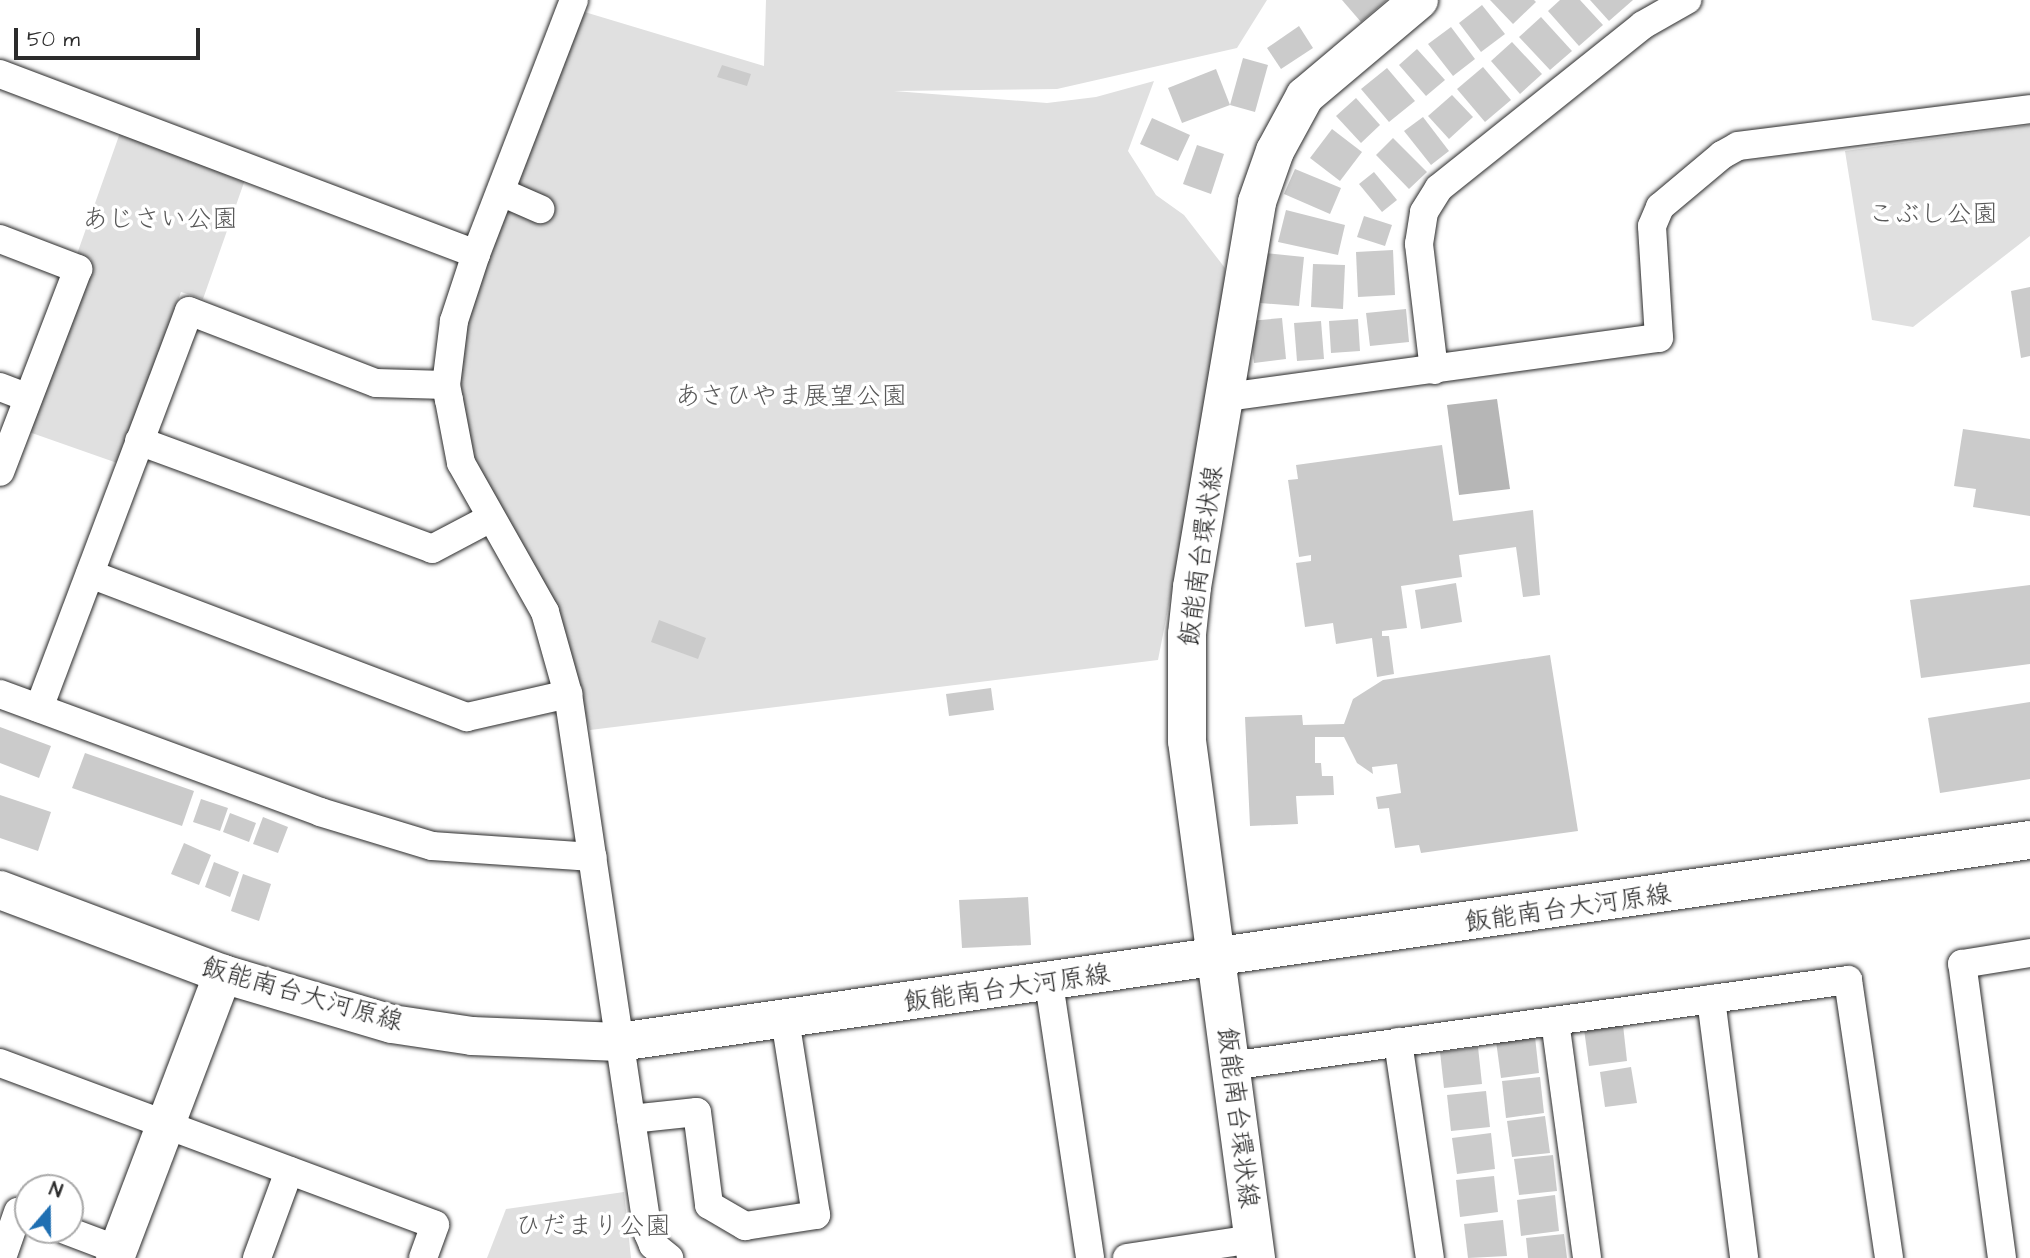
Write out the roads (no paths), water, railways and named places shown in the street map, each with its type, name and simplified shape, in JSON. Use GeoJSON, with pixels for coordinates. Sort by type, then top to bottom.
{"type":"FeatureCollection","features":[{"type":"Feature","properties":{"kind":"street"},"geometry":{"type":"LineString","coordinates":[[574,0],[476,254],[454,321],[446,384],[461,463],[489,519],[545,612],[568,694],[648,1233],[653,1245],[669,1258]]}},
{"type":"Feature","properties":{"kind":"street","name":"飯能南台環状線"},"geometry":{"type":"LineString","coordinates":[[1254,1248],[1218,959],[1187,741],[1186,682],[1192,587],[1227,397],[1257,202],[1275,151],[1305,96],[1419,0]]}},
{"type":"Feature","properties":{"kind":"street"},"geometry":{"type":"LineString","coordinates":[[1434,370],[1419,244],[1424,212],[1440,188],[1643,25],[1687,0]]}},
{"type":"Feature","properties":{"kind":"street"},"geometry":{"type":"LineString","coordinates":[[0,74],[476,254]]}},
{"type":"Feature","properties":{"kind":"street"},"geometry":{"type":"LineString","coordinates":[[1227,397],[1659,338],[1652,226],[1660,208],[1738,146],[2030,109]]}},
{"type":"Feature","properties":{"kind":"street"},"geometry":{"type":"LineString","coordinates":[[501,192],[540,209]]}},
{"type":"Feature","properties":{"kind":"street"},"geometry":{"type":"LineString","coordinates":[[0,239],[78,269],[0,472]]}},
{"type":"Feature","properties":{"kind":"street"},"geometry":{"type":"LineString","coordinates":[[39,709],[189,311],[376,383],[446,384]]}},
{"type":"Feature","properties":{"kind":"street"},"geometry":{"type":"LineString","coordinates":[[0,387],[29,398]]}},
{"type":"Feature","properties":{"kind":"street"},"geometry":{"type":"LineString","coordinates":[[139,441],[432,549],[489,519]]}},
{"type":"Feature","properties":{"kind":"street"},"geometry":{"type":"LineString","coordinates":[[90,573],[467,717],[568,694]]}},
{"type":"Feature","properties":{"kind":"street"},"geometry":{"type":"LineString","coordinates":[[0,694],[320,813],[432,846],[593,857]]}},
{"type":"Feature","properties":{"kind":"street","name":"飯能南台大河原線"},"geometry":{"type":"LineString","coordinates":[[0,890],[223,974],[392,1024],[472,1036],[619,1042],[1218,959],[2030,840]]}},
{"type":"Feature","properties":{"kind":"street"},"geometry":{"type":"LineString","coordinates":[[2002,1258],[1962,964],[2030,953]]}},
{"type":"Feature","properties":{"kind":"street"},"geometry":{"type":"LineString","coordinates":[[84,1239],[117,1254],[223,974]]}},
{"type":"Feature","properties":{"kind":"street"},"geometry":{"type":"LineString","coordinates":[[1230,1066],[1848,980],[1889,1258]]}},
{"type":"Feature","properties":{"kind":"street"},"geometry":{"type":"LineString","coordinates":[[1049,983],[1090,1258]]}},
{"type":"Feature","properties":{"kind":"street"},"geometry":{"type":"LineString","coordinates":[[1711,999],[1744,1258]]}},
{"type":"Feature","properties":{"kind":"street"},"geometry":{"type":"LineString","coordinates":[[631,1119],[697,1112],[709,1205],[745,1227],[816,1215],[785,1019]]}},
{"type":"Feature","properties":{"kind":"street"},"geometry":{"type":"LineString","coordinates":[[1555,1021],[1587,1258]]}},
{"type":"Feature","properties":{"kind":"street"},"geometry":{"type":"LineString","coordinates":[[1398,1042],[1430,1258]]}},
{"type":"Feature","properties":{"kind":"street"},"geometry":{"type":"LineString","coordinates":[[0,1063],[435,1225],[423,1258]]}},
{"type":"Feature","properties":{"kind":"street"},"geometry":{"type":"LineString","coordinates":[[257,1258],[289,1171]]}},
{"type":"Feature","properties":{"kind":"street"},"geometry":{"type":"LineString","coordinates":[[2,1258],[14,1215]]}},
{"type":"Feature","properties":{"kind":"street"},"geometry":{"type":"LineString","coordinates":[[1127,1258],[1254,1248]]}},
{"type":"Feature","properties":{"kind":"park label","name":"こぶし公園"},"geometry":{"type":"Point","coordinates":[1933,215]}},
{"type":"Feature","properties":{"kind":"park label","name":"あじさい公園"},"geometry":{"type":"Point","coordinates":[160,220]}},
{"type":"Feature","properties":{"kind":"park label","name":"あさひやま展望公園"},"geometry":{"type":"Point","coordinates":[791,397]}},
{"type":"Feature","properties":{"kind":"park label","name":"ひだまり公園"},"geometry":{"type":"Point","coordinates":[593,1227]}}]}
